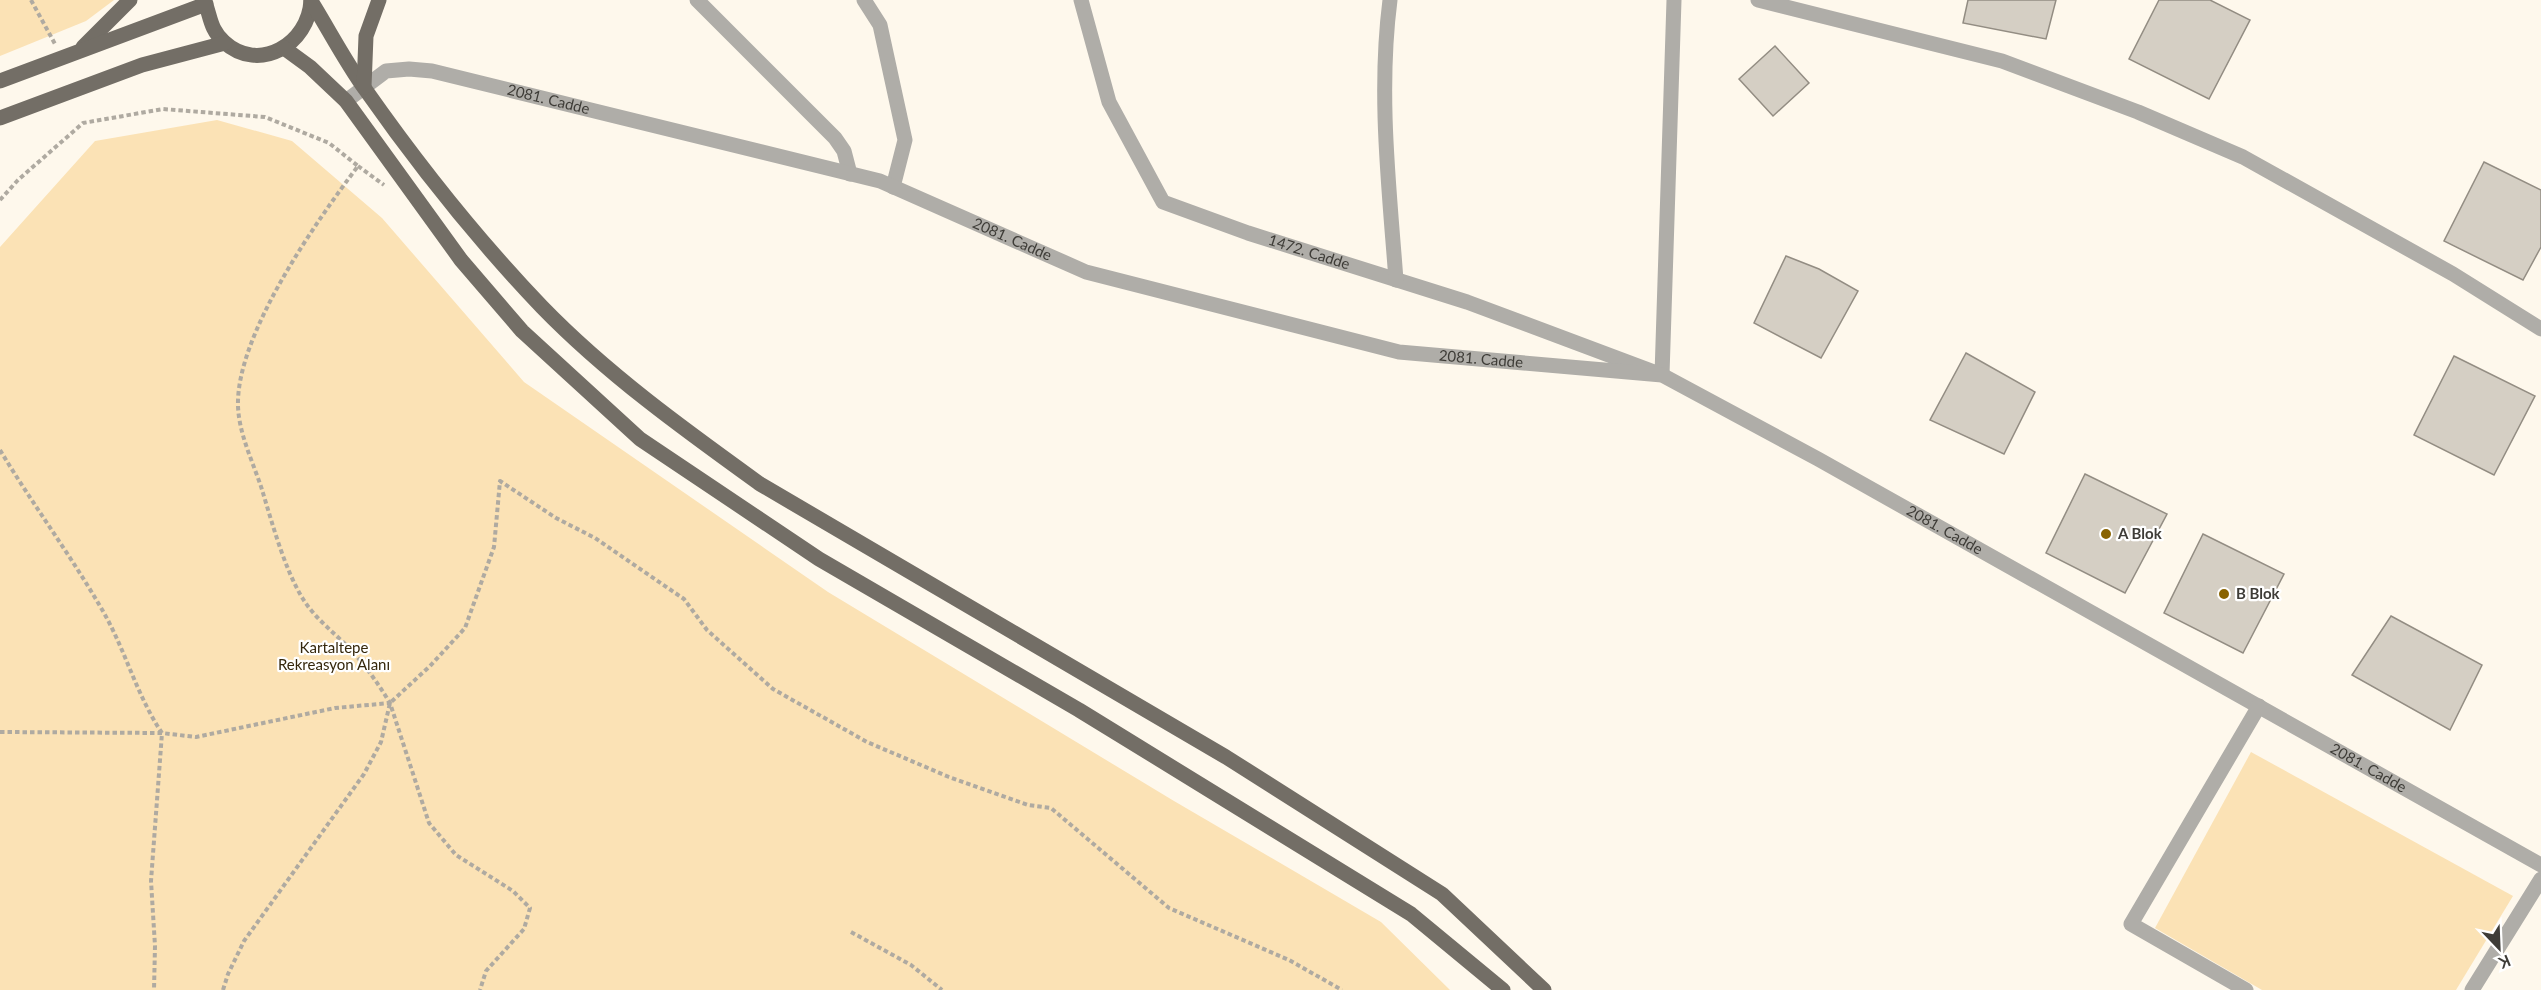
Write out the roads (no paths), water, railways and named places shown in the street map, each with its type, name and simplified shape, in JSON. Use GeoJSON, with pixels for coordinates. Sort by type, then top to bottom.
{"type":"FeatureCollection","features":[{"type":"Feature","properties":{"kind":"main road"},"geometry":{"type":"LineString","coordinates":[[77,52],[130,0]]}},
{"type":"Feature","properties":{"kind":"main road"},"geometry":{"type":"LineString","coordinates":[[0,81],[205,1],[208,19],[215,32],[225,43],[238,51],[253,55],[269,54],[284,48],[296,39],[305,26],[311,0]]}},
{"type":"Feature","properties":{"kind":"main road"},"geometry":{"type":"LineString","coordinates":[[311,0],[364,87],[482,242],[544,309],[620,378],[760,484],[1215,751],[1442,894],[1544,990]]}},
{"type":"Feature","properties":{"kind":"main road"},"geometry":{"type":"LineString","coordinates":[[364,87],[366,36],[379,0]]}},
{"type":"Feature","properties":{"kind":"main road"},"geometry":{"type":"LineString","coordinates":[[0,118],[142,65],[225,43]]}},
{"type":"Feature","properties":{"kind":"main road"},"geometry":{"type":"LineString","coordinates":[[284,48],[310,66],[346,101],[460,260],[522,331],[640,439],[819,559],[1079,710],[1411,914],[1503,990]]}},
{"type":"Feature","properties":{"kind":"street"},"geometry":{"type":"LineString","coordinates":[[697,0],[835,138],[844,151],[850,174]]}},
{"type":"Feature","properties":{"kind":"street"},"geometry":{"type":"LineString","coordinates":[[864,0],[880,25],[905,140],[893,187]]}},
{"type":"Feature","properties":{"kind":"street","name":"1472. Cadde"},"geometry":{"type":"LineString","coordinates":[[1081,0],[1109,102],[1163,202],[1248,233],[1467,302],[1662,375]]}},
{"type":"Feature","properties":{"kind":"street"},"geometry":{"type":"LineString","coordinates":[[1390,0],[1384,74],[1384,120],[1396,280]]}},
{"type":"Feature","properties":{"kind":"street"},"geometry":{"type":"LineString","coordinates":[[1662,375],[1674,0]]}},
{"type":"Feature","properties":{"kind":"street"},"geometry":{"type":"LineString","coordinates":[[1758,0],[2002,61],[2138,112],[2244,157],[2453,274],[2541,329]]}},
{"type":"Feature","properties":{"kind":"street","name":"2081. Cadde"},"geometry":{"type":"LineString","coordinates":[[346,101],[386,71],[409,69],[432,72],[880,181],[1086,272],[1399,352],[1662,375],[1818,459],[2541,865]]}},
{"type":"Feature","properties":{"kind":"street"},"geometry":{"type":"LineString","coordinates":[[2246,990],[2131,924],[2259,706]]}},
{"type":"Feature","properties":{"kind":"street"},"geometry":{"type":"LineString","coordinates":[[2472,990],[2541,879]]}},
{"type":"Feature","properties":{"kind":"place","name":"A Blok"},"geometry":{"type":"Point","coordinates":[2106,534]}},
{"type":"Feature","properties":{"kind":"place","name":"B Blok"},"geometry":{"type":"Point","coordinates":[2224,594]}},
{"type":"Feature","properties":{"kind":"park label","name":"Kartaltepe Rekreasyon Alanı"},"geometry":{"type":"Point","coordinates":[334,656]}}]}
